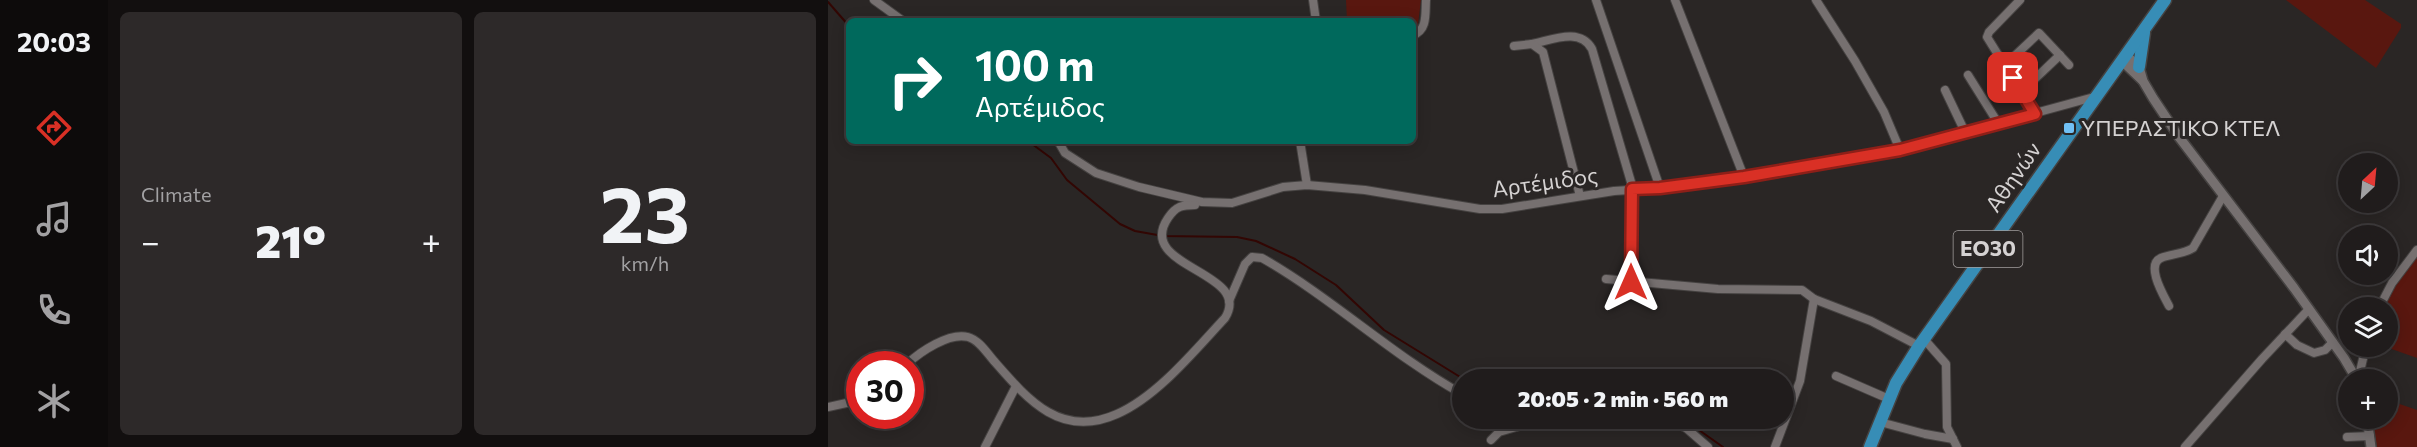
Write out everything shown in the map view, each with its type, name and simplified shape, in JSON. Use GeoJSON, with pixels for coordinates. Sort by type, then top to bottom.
{"type":"FeatureCollection","features":[{"type":"Feature","properties":{"kind":"main road","name":"Αθηνών"},"geometry":{"type":"LineString","coordinates":[[1870,447],[1889,399],[1921,342],[2165,0]]}},
{"type":"Feature","properties":{"kind":"main road"},"geometry":{"type":"LineString","coordinates":[[2121,62],[2136,69],[2146,27]]}},
{"type":"Feature","properties":{"kind":"street"},"geometry":{"type":"LineString","coordinates":[[874,0],[899,18]]}},
{"type":"Feature","properties":{"kind":"street"},"geometry":{"type":"LineString","coordinates":[[1313,0],[1316,18]]}},
{"type":"Feature","properties":{"kind":"street"},"geometry":{"type":"LineString","coordinates":[[1416,34],[1424,26],[1426,0]]}},
{"type":"Feature","properties":{"kind":"street"},"geometry":{"type":"LineString","coordinates":[[1596,0],[1660,188]]}},
{"type":"Feature","properties":{"kind":"street"},"geometry":{"type":"LineString","coordinates":[[1675,0],[1744,177]]}},
{"type":"Feature","properties":{"kind":"street"},"geometry":{"type":"LineString","coordinates":[[1816,0],[1884,112],[1900,150]]}},
{"type":"Feature","properties":{"kind":"street"},"geometry":{"type":"LineString","coordinates":[[2020,0],[1987,35],[2035,114]]}},
{"type":"Feature","properties":{"kind":"street"},"geometry":{"type":"LineString","coordinates":[[2005,65],[2039,33],[2069,65]]}},
{"type":"Feature","properties":{"kind":"street"},"geometry":{"type":"LineString","coordinates":[[1514,46],[1569,36],[1579,37],[1588,42],[1632,189],[1631,282]]}},
{"type":"Feature","properties":{"kind":"street"},"geometry":{"type":"LineString","coordinates":[[1532,44],[1543,52],[1580,196]]}},
{"type":"Feature","properties":{"kind":"street"},"geometry":{"type":"LineString","coordinates":[[2021,92],[2060,55]]}},
{"type":"Feature","properties":{"kind":"street"},"geometry":{"type":"LineString","coordinates":[[2121,62],[2136,69],[2179,136],[2309,309],[2351,369]]}},
{"type":"Feature","properties":{"kind":"street"},"geometry":{"type":"LineString","coordinates":[[1968,75],[1998,123]]}},
{"type":"Feature","properties":{"kind":"street"},"geometry":{"type":"LineString","coordinates":[[1945,90],[1965,132]]}},
{"type":"Feature","properties":{"kind":"street","name":"Αρτέμιδος"},"geometry":{"type":"LineString","coordinates":[[1060,144],[1065,153],[1080,165],[1096,173],[1184,200],[1223,204],[1282,187],[1307,185],[1365,190],[1480,209],[1508,208],[1632,189],[1660,188],[1744,177],[1900,150],[2095,97]]}},
{"type":"Feature","properties":{"kind":"street"},"geometry":{"type":"LineString","coordinates":[[1300,144],[1307,185]]}},
{"type":"Feature","properties":{"kind":"street"},"geometry":{"type":"LineString","coordinates":[[2169,306],[2157,278],[2155,264],[2161,258],[2193,248],[2223,196]]}},
{"type":"Feature","properties":{"kind":"street"},"geometry":{"type":"LineString","coordinates":[[1223,204],[1179,206],[1165,221],[1161,236],[1166,248],[1189,266],[1215,281],[1229,301]]}},
{"type":"Feature","properties":{"kind":"street"},"geometry":{"type":"LineString","coordinates":[[2384,297],[2417,250]]}},
{"type":"Feature","properties":{"kind":"street"},"geometry":{"type":"LineString","coordinates":[[924,354],[949,339],[968,337],[981,346],[1035,404],[1061,419],[1093,421],[1117,414],[1143,398],[1170,374],[1225,318],[1229,310],[1229,301],[1245,264],[1252,257],[1262,258],[1427,374],[1452,388]]}},
{"type":"Feature","properties":{"kind":"street"},"geometry":{"type":"LineString","coordinates":[[1606,279],[1718,289],[1802,290],[1814,299],[1921,342],[1946,364],[1947,427],[1955,443]]}},
{"type":"Feature","properties":{"kind":"street"},"geometry":{"type":"LineString","coordinates":[[1775,447],[1797,395],[1814,299]]}},
{"type":"Feature","properties":{"kind":"street"},"geometry":{"type":"LineString","coordinates":[[2184,447],[2309,309]]}},
{"type":"Feature","properties":{"kind":"street"},"geometry":{"type":"LineString","coordinates":[[2285,334],[2297,345],[2314,353],[2325,350],[2333,342]]}},
{"type":"Feature","properties":{"kind":"street"},"geometry":{"type":"LineString","coordinates":[[1836,376],[1889,399]]}},
{"type":"Feature","properties":{"kind":"street"},"geometry":{"type":"LineString","coordinates":[[986,447],[1016,386]]}},
{"type":"Feature","properties":{"kind":"street"},"geometry":{"type":"LineString","coordinates":[[828,407],[846,403]]}},
{"type":"Feature","properties":{"kind":"street"},"geometry":{"type":"LineString","coordinates":[[1880,422],[1955,443]]}},
{"type":"Feature","properties":{"kind":"street"},"geometry":{"type":"LineString","coordinates":[[1491,440],[1499,432],[1509,429]]}},
{"type":"Feature","properties":{"kind":"street"},"geometry":{"type":"LineString","coordinates":[[1687,429],[1708,447]]}},
{"type":"Feature","properties":{"kind":"street"},"geometry":{"type":"LineString","coordinates":[[2369,429],[2371,447]]}},
{"type":"Feature","properties":{"kind":"street"},"geometry":{"type":"LineString","coordinates":[[2347,437],[2370,436]]}},
{"type":"Feature","properties":{"kind":"shaded area"},"geometry":{"type":"Polygon","coordinates":[[[1346,0],[1421,0],[1417,32],[1416,18],[1347,18],[1346,0]]]}},
{"type":"Feature","properties":{"kind":"shaded area"},"geometry":{"type":"Polygon","coordinates":[[[2286,0],[2365,0],[2401,24],[2401,28],[2376,68],[2286,0]]]}},
{"type":"Feature","properties":{"kind":"shaded area"},"geometry":{"type":"Polygon","coordinates":[[[2417,255],[2417,358],[2398,351],[2398,297],[2387,297],[2394,285],[2398,285],[2398,280],[2417,255]]]}},
{"type":"Feature","properties":{"kind":"shaded area"},"geometry":{"type":"Polygon","coordinates":[[[2398,403],[2417,410],[2417,447],[2377,447],[2374,429],[2398,429],[2398,403]]]}},
{"type":"Feature","properties":{"kind":"waterway"},"geometry":{"type":"LineString","coordinates":[[828,2],[846,23]]}},
{"type":"Feature","properties":{"kind":"waterway"},"geometry":{"type":"LineString","coordinates":[[1032,144],[1051,158],[1067,180],[1120,224],[1135,231],[1163,236],[1237,237],[1256,241],[1295,259],[1336,285],[1384,330],[1452,372]]}},
{"type":"Feature","properties":{"kind":"waterway"},"geometry":{"type":"LineString","coordinates":[[1698,429],[1723,447]]}},
{"type":"Feature","properties":{"kind":"place","name":"ΥΠΕΡΑΣΤΙΚΟ ΚΤΕΛ"},"geometry":{"type":"Point","coordinates":[2069,128]}},
{"type":"Feature","properties":{"kind":"route"},"geometry":{"type":"LineString","coordinates":[[1631,282],[1632,189],[1660,188],[1744,177],[1900,150],[2035,114],[2013,78]]}}]}
